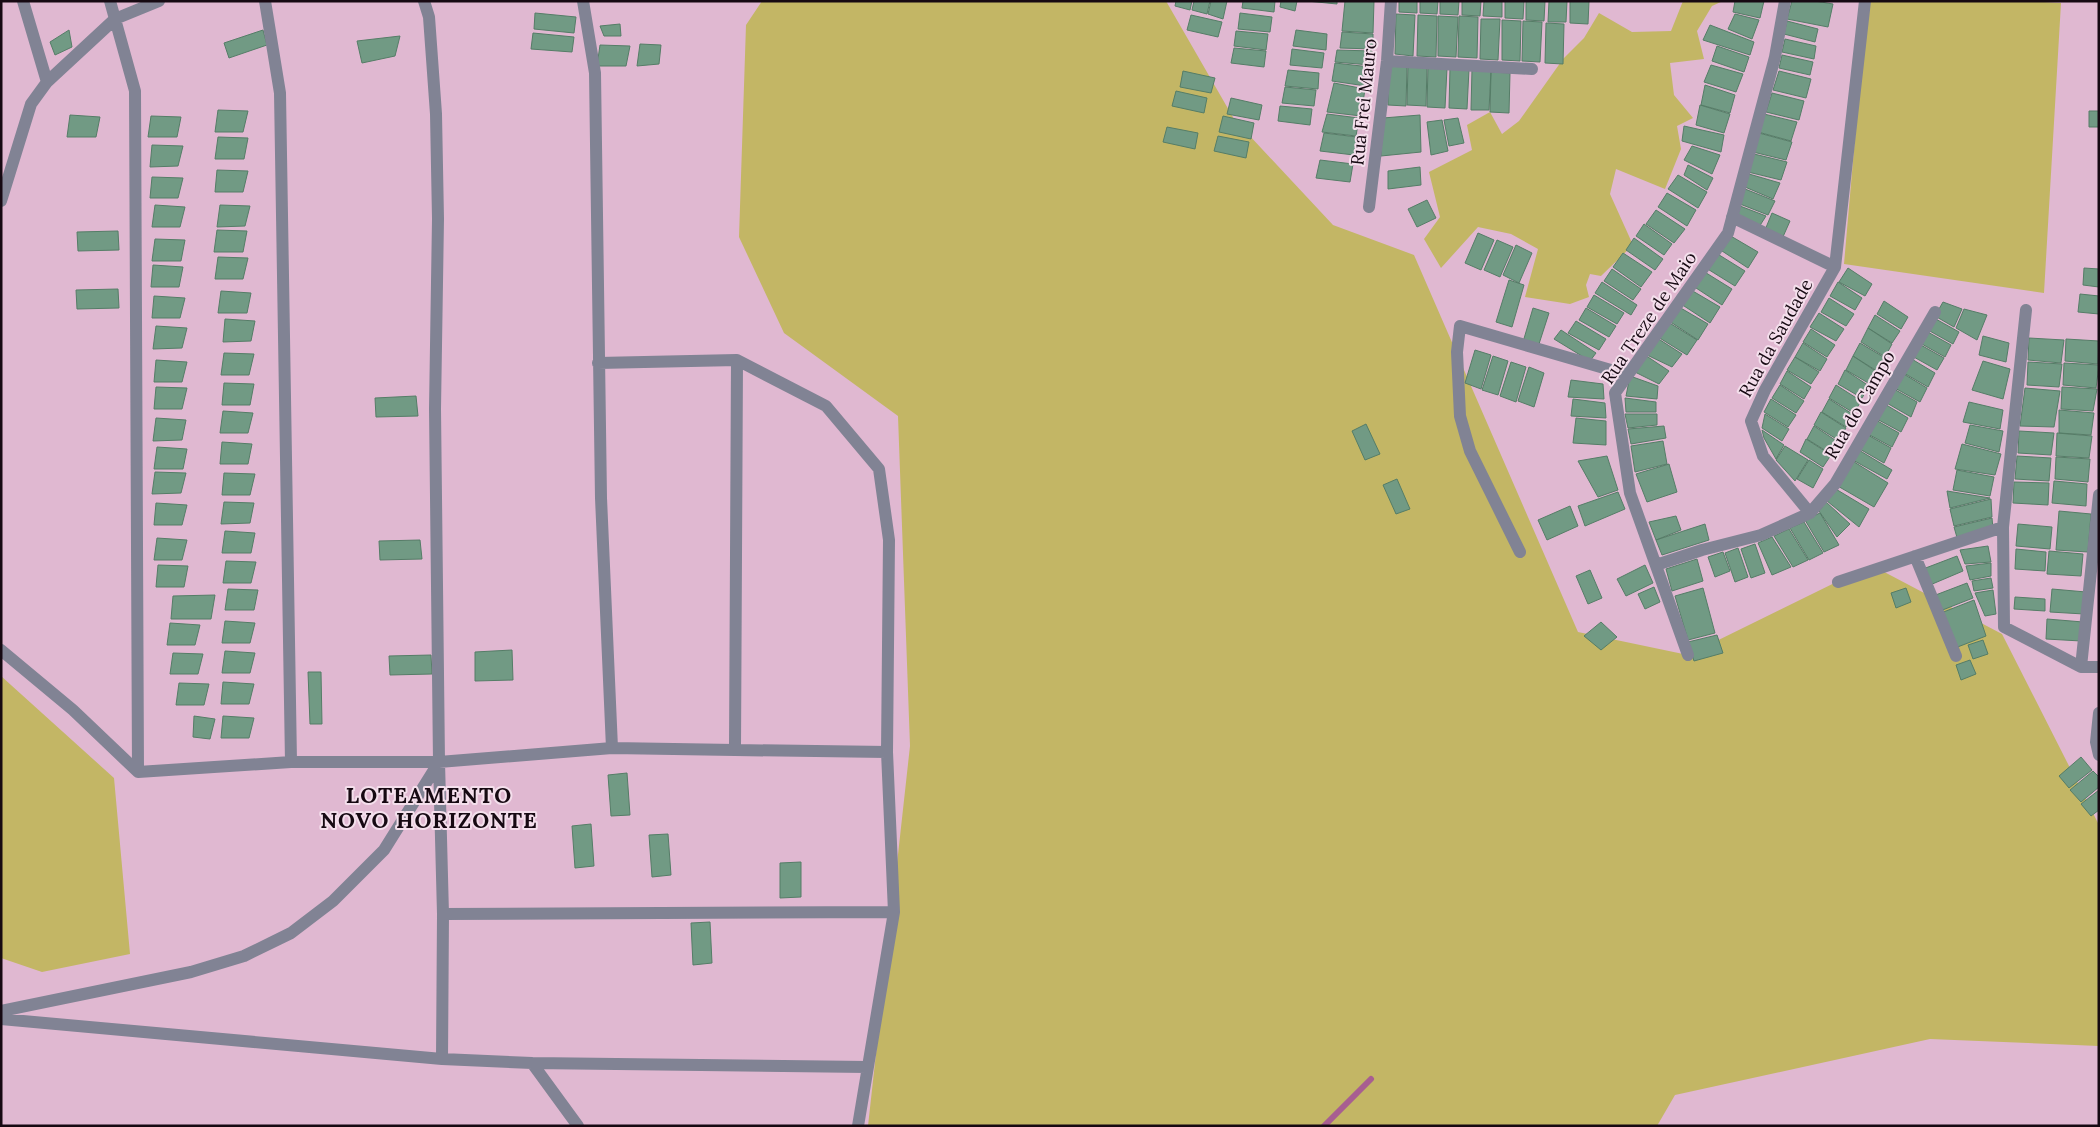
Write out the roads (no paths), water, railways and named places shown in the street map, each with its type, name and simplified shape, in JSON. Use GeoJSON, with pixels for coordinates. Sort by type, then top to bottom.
{"type":"FeatureCollection","features":[{"type":"Feature","properties":{"kind":"street"},"geometry":{"type":"LineString","coordinates":[[23,1],[47,82]]}},
{"type":"Feature","properties":{"kind":"street"},"geometry":{"type":"LineString","coordinates":[[110,1],[136,90],[138,772]]}},
{"type":"Feature","properties":{"kind":"street"},"geometry":{"type":"LineString","coordinates":[[1,202],[31,104],[47,82],[115,19],[159,1]]}},
{"type":"Feature","properties":{"kind":"street"},"geometry":{"type":"LineString","coordinates":[[265,1],[280,92],[291,762]]}},
{"type":"Feature","properties":{"kind":"street"},"geometry":{"type":"LineString","coordinates":[[424,1],[429,17],[436,114],[438,219],[435,409],[439,762],[443,914],[442,1059]]}},
{"type":"Feature","properties":{"kind":"street"},"geometry":{"type":"LineString","coordinates":[[583,1],[595,73],[598,363],[612,748]]}},
{"type":"Feature","properties":{"kind":"street","name":"Rua Frei Mauro"},"geometry":{"type":"LineString","coordinates":[[1369,207],[1387,61],[1391,1]]}},
{"type":"Feature","properties":{"kind":"street","name":"Rua Treze de Maio"},"geometry":{"type":"LineString","coordinates":[[1688,655],[1630,493],[1615,393],[1728,232],[1775,57],[1785,1]]}},
{"type":"Feature","properties":{"kind":"street","name":"Rua da Saudade"},"geometry":{"type":"LineString","coordinates":[[1810,513],[1763,456],[1751,421],[1765,390],[1835,267],[1865,1]]}},
{"type":"Feature","properties":{"kind":"street"},"geometry":{"type":"LineString","coordinates":[[1387,61],[1532,69]]}},
{"type":"Feature","properties":{"kind":"street"},"geometry":{"type":"LineString","coordinates":[[1732,216],[1835,267]]}},
{"type":"Feature","properties":{"kind":"street"},"geometry":{"type":"LineString","coordinates":[[2026,310],[2004,528],[2004,627],[2081,667],[2099,667]]}},
{"type":"Feature","properties":{"kind":"street","name":"Rua do Campo"},"geometry":{"type":"LineString","coordinates":[[1810,513],[1835,484],[1935,312]]}},
{"type":"Feature","properties":{"kind":"street"},"geometry":{"type":"LineString","coordinates":[[1520,552],[1470,451],[1460,416],[1457,352],[1460,326],[1628,375]]}},
{"type":"Feature","properties":{"kind":"street"},"geometry":{"type":"LineString","coordinates":[[598,363],[736,360],[826,406],[879,469],[889,540],[886,752],[894,912],[858,1126]]}},
{"type":"Feature","properties":{"kind":"street"},"geometry":{"type":"LineString","coordinates":[[735,750],[736,360]]}},
{"type":"Feature","properties":{"kind":"street"},"geometry":{"type":"LineString","coordinates":[[2081,667],[2099,495]]}},
{"type":"Feature","properties":{"kind":"street"},"geometry":{"type":"LineString","coordinates":[[1656,565],[1702,550],[1761,535],[1810,513]]}},
{"type":"Feature","properties":{"kind":"street"},"geometry":{"type":"LineString","coordinates":[[1838,582],[2004,528]]}},
{"type":"Feature","properties":{"kind":"street"},"geometry":{"type":"LineString","coordinates":[[1915,556],[1956,656]]}},
{"type":"Feature","properties":{"kind":"street"},"geometry":{"type":"LineString","coordinates":[[1,650],[73,710],[138,772],[291,762],[439,762],[612,748],[886,752]]}},
{"type":"Feature","properties":{"kind":"street"},"geometry":{"type":"LineString","coordinates":[[2098,714],[2096,742],[2099,755]]}},
{"type":"Feature","properties":{"kind":"street"},"geometry":{"type":"LineString","coordinates":[[1,1012],[190,972],[244,956],[291,933],[333,901],[384,850],[439,762]]}},
{"type":"Feature","properties":{"kind":"street"},"geometry":{"type":"LineString","coordinates":[[443,914],[894,912]]}},
{"type":"Feature","properties":{"kind":"street"},"geometry":{"type":"LineString","coordinates":[[1,1019],[442,1059],[532,1063],[867,1067]]}},
{"type":"Feature","properties":{"kind":"street"},"geometry":{"type":"LineString","coordinates":[[532,1063],[578,1126]]}},
{"type":"Feature","properties":{"kind":"waterway"},"geometry":{"type":"LineString","coordinates":[[1324,1126],[1371,1079]]}},
{"type":"Feature","properties":{"kind":"district","name":"LOTEAMENTO NOVO HORIZONTE"},"geometry":{"type":"Point","coordinates":[429,808]}}]}
